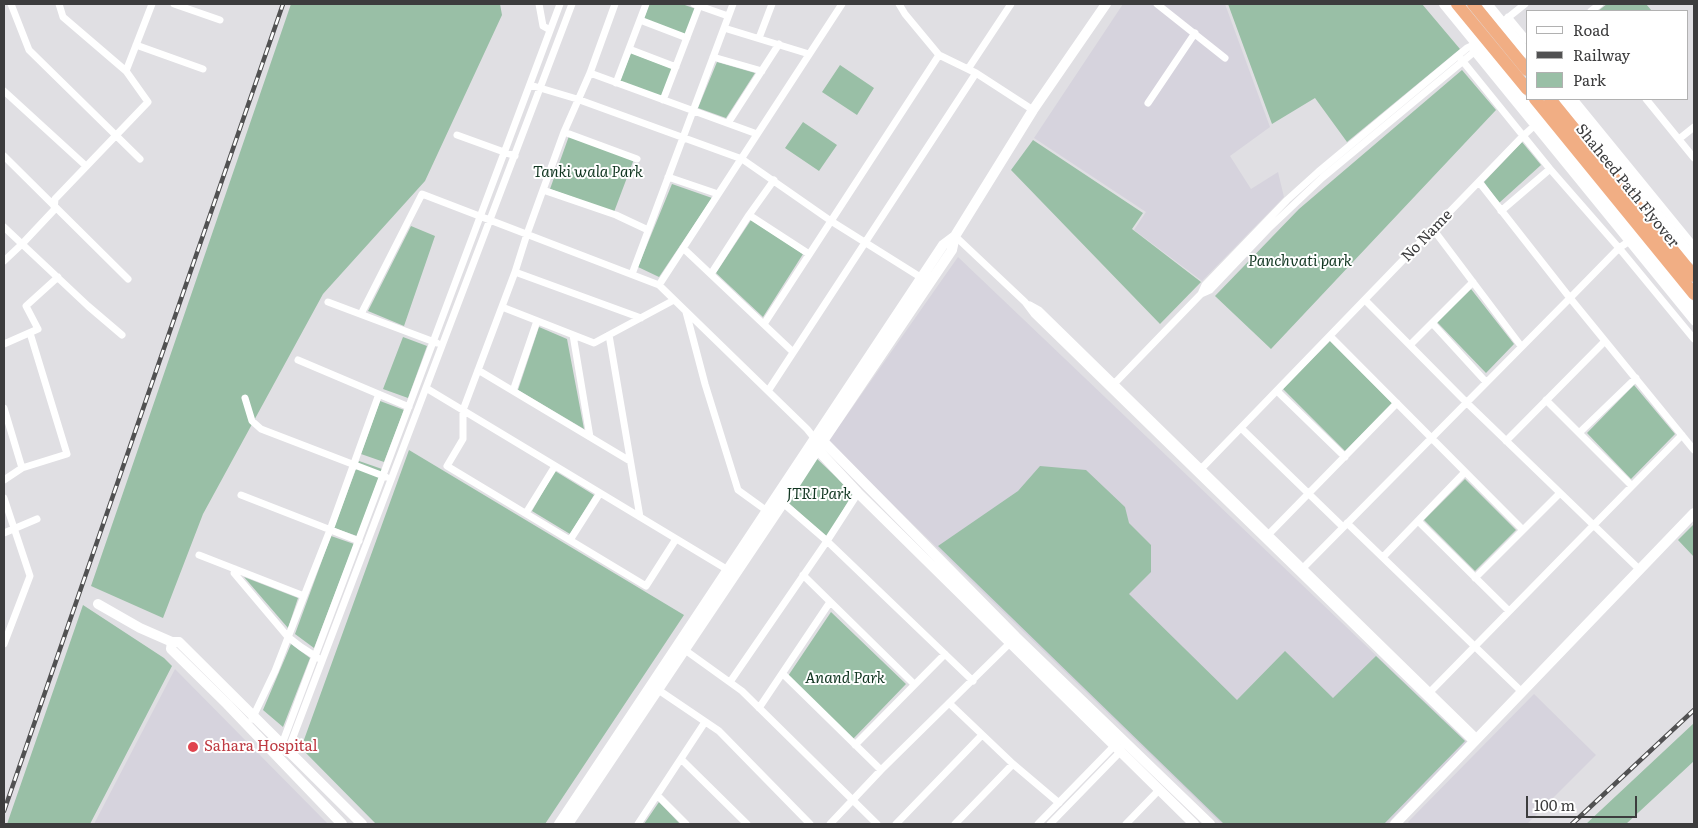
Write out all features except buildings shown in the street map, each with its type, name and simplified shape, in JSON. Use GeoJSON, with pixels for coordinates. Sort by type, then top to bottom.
{"type":"FeatureCollection","features":[{"type":"Feature","properties":{"kind":"highway"},"geometry":{"type":"LineString","coordinates":[[1457,4],[1526,88]]}},
{"type":"Feature","properties":{"kind":"highway"},"geometry":{"type":"LineString","coordinates":[[1473,4],[1526,69]]}},
{"type":"Feature","properties":{"kind":"highway","name":"Shaheed Path Flyover"},"geometry":{"type":"LineString","coordinates":[[1536,100],[1694,294]]}},
{"type":"Feature","properties":{"kind":"highway","name":"Shaheed Path Flyover"},"geometry":{"type":"LineString","coordinates":[[1551,100],[1694,276]]}},
{"type":"Feature","properties":{"kind":"street"},"geometry":{"type":"LineString","coordinates":[[11,4],[29,50],[140,158]]}},
{"type":"Feature","properties":{"kind":"street"},"geometry":{"type":"LineString","coordinates":[[4,261],[54,210],[55,198],[148,102],[126,71],[63,17],[59,4]]}},
{"type":"Feature","properties":{"kind":"street"},"geometry":{"type":"LineString","coordinates":[[126,71],[152,4]]}},
{"type":"Feature","properties":{"kind":"street"},"geometry":{"type":"LineString","coordinates":[[174,4],[220,20]]}},
{"type":"Feature","properties":{"kind":"street"},"geometry":{"type":"LineString","coordinates":[[539,4],[543,26],[550,30]]}},
{"type":"Feature","properties":{"kind":"street"},"geometry":{"type":"LineString","coordinates":[[285,748],[315,656],[560,4]]}},
{"type":"Feature","properties":{"kind":"street"},"geometry":{"type":"LineString","coordinates":[[278,758],[285,748],[323,661],[572,4]]}},
{"type":"Feature","properties":{"kind":"street"},"geometry":{"type":"LineString","coordinates":[[616,4],[590,73],[564,132],[527,234],[516,272],[463,410],[463,440],[447,466],[646,586],[676,539]]}},
{"type":"Feature","properties":{"kind":"street"},"geometry":{"type":"LineString","coordinates":[[616,83],[646,4]]}},
{"type":"Feature","properties":{"kind":"street"},"geometry":{"type":"LineString","coordinates":[[632,274],[733,4]]}},
{"type":"Feature","properties":{"kind":"street"},"geometry":{"type":"LineString","coordinates":[[759,38],[772,4]]}},
{"type":"Feature","properties":{"kind":"street"},"geometry":{"type":"LineString","coordinates":[[659,286],[842,4]]}},
{"type":"Feature","properties":{"kind":"street"},"geometry":{"type":"LineString","coordinates":[[899,4],[905,14],[940,55],[976,73],[1033,110]]}},
{"type":"Feature","properties":{"kind":"street"},"geometry":{"type":"LineString","coordinates":[[968,69],[1011,4]]}},
{"type":"Feature","properties":{"kind":"street"},"geometry":{"type":"LineString","coordinates":[[568,824],[657,689],[784,503],[818,443],[925,280],[943,245],[955,236],[1033,110],[1106,4]]}},
{"type":"Feature","properties":{"kind":"street"},"geometry":{"type":"LineString","coordinates":[[1158,4],[1225,58]]}},
{"type":"Feature","properties":{"kind":"street"},"geometry":{"type":"LineString","coordinates":[[1444,4],[1534,126],[1694,322]]}},
{"type":"Feature","properties":{"kind":"street"},"geometry":{"type":"LineString","coordinates":[[1487,4],[1526,39]]}},
{"type":"Feature","properties":{"kind":"street"},"geometry":{"type":"LineString","coordinates":[[1112,386],[1201,294],[1210,290],[1268,229],[1322,178],[1460,59],[1468,48],[1476,48],[1525,4]]}},
{"type":"Feature","properties":{"kind":"street"},"geometry":{"type":"LineString","coordinates":[[663,100],[687,38],[696,5],[728,16]]}},
{"type":"Feature","properties":{"kind":"street"},"geometry":{"type":"LineString","coordinates":[[640,20],[687,38]]}},
{"type":"Feature","properties":{"kind":"street"},"geometry":{"type":"LineString","coordinates":[[1505,20],[1526,52]]}},
{"type":"Feature","properties":{"kind":"street"},"geometry":{"type":"LineString","coordinates":[[724,28],[809,54]]}},
{"type":"Feature","properties":{"kind":"street"},"geometry":{"type":"LineString","coordinates":[[1148,103],[1195,33]]}},
{"type":"Feature","properties":{"kind":"street"},"geometry":{"type":"LineString","coordinates":[[728,123],[779,44]]}},
{"type":"Feature","properties":{"kind":"street"},"geometry":{"type":"LineString","coordinates":[[136,45],[203,69]]}},
{"type":"Feature","properties":{"kind":"street"},"geometry":{"type":"LineString","coordinates":[[1476,48],[1694,310]]}},
{"type":"Feature","properties":{"kind":"street"},"geometry":{"type":"LineString","coordinates":[[629,50],[676,67]]}},
{"type":"Feature","properties":{"kind":"street"},"geometry":{"type":"LineString","coordinates":[[764,324],[940,55]]}},
{"type":"Feature","properties":{"kind":"street"},"geometry":{"type":"LineString","coordinates":[[713,56],[762,71]]}},
{"type":"Feature","properties":{"kind":"street"},"geometry":{"type":"LineString","coordinates":[[1460,59],[1694,339]]}},
{"type":"Feature","properties":{"kind":"street"},"geometry":{"type":"LineString","coordinates":[[590,73],[757,134]]}},
{"type":"Feature","properties":{"kind":"street"},"geometry":{"type":"LineString","coordinates":[[768,391],[976,73]]}},
{"type":"Feature","properties":{"kind":"street"},"geometry":{"type":"LineString","coordinates":[[530,85],[577,99],[742,159],[831,221],[925,280]]}},
{"type":"Feature","properties":{"kind":"street"},"geometry":{"type":"LineString","coordinates":[[4,91],[86,166]]}},
{"type":"Feature","properties":{"kind":"street"},"geometry":{"type":"LineString","coordinates":[[1565,100],[1694,259]]}},
{"type":"Feature","properties":{"kind":"street"},"geometry":{"type":"LineString","coordinates":[[1575,100],[1694,246]]}},
{"type":"Feature","properties":{"kind":"street"},"geometry":{"type":"LineString","coordinates":[[1647,100],[1694,158]]}},
{"type":"Feature","properties":{"kind":"street","name":"No Name"},"geometry":{"type":"LineString","coordinates":[[1199,471],[1534,126]]}},
{"type":"Feature","properties":{"kind":"street"},"geometry":{"type":"LineString","coordinates":[[1679,139],[1694,127]]}},
{"type":"Feature","properties":{"kind":"street"},"geometry":{"type":"LineString","coordinates":[[564,132],[637,159]]}},
{"type":"Feature","properties":{"kind":"street"},"geometry":{"type":"LineString","coordinates":[[457,135],[515,156]]}},
{"type":"Feature","properties":{"kind":"street"},"geometry":{"type":"LineString","coordinates":[[4,156],[128,280]]}},
{"type":"Feature","properties":{"kind":"street"},"geometry":{"type":"LineString","coordinates":[[1501,211],[1550,169]]}},
{"type":"Feature","properties":{"kind":"street"},"geometry":{"type":"LineString","coordinates":[[668,177],[718,194]]}},
{"type":"Feature","properties":{"kind":"street"},"geometry":{"type":"LineString","coordinates":[[711,274],[774,180]]}},
{"type":"Feature","properties":{"kind":"street"},"geometry":{"type":"LineString","coordinates":[[1479,182],[1570,298],[1694,450]]}},
{"type":"Feature","properties":{"kind":"street"},"geometry":{"type":"LineString","coordinates":[[543,190],[616,215],[648,230]]}},
{"type":"Feature","properties":{"kind":"street"},"geometry":{"type":"LineString","coordinates":[[361,314],[422,194],[659,286],[768,391],[1013,640],[1117,749],[1194,824]]}},
{"type":"Feature","properties":{"kind":"street"},"geometry":{"type":"LineString","coordinates":[[749,215],[809,254]]}},
{"type":"Feature","properties":{"kind":"street"},"geometry":{"type":"LineString","coordinates":[[4,226],[88,306],[122,335]]}},
{"type":"Feature","properties":{"kind":"street"},"geometry":{"type":"LineString","coordinates":[[1434,229],[1521,346]]}},
{"type":"Feature","properties":{"kind":"street"},"geometry":{"type":"LineString","coordinates":[[955,236],[1267,537],[1469,738],[1476,741]]}},
{"type":"Feature","properties":{"kind":"street"},"geometry":{"type":"LineString","coordinates":[[1303,568],[1521,346],[1619,248],[1628,242]]}},
{"type":"Feature","properties":{"kind":"street"},"geometry":{"type":"LineString","coordinates":[[683,248],[793,352]]}},
{"type":"Feature","properties":{"kind":"street"},"geometry":{"type":"LineString","coordinates":[[516,272],[641,318]]}},
{"type":"Feature","properties":{"kind":"street"},"geometry":{"type":"LineString","coordinates":[[4,344],[38,329],[26,306],[58,277]]}},
{"type":"Feature","properties":{"kind":"street"},"geometry":{"type":"LineString","coordinates":[[1410,345],[1473,282]]}},
{"type":"Feature","properties":{"kind":"street"},"geometry":{"type":"LineString","coordinates":[[502,307],[594,343],[674,300]]}},
{"type":"Feature","properties":{"kind":"street"},"geometry":{"type":"LineString","coordinates":[[1365,300],[1466,402],[1639,569]]}},
{"type":"Feature","properties":{"kind":"street"},"geometry":{"type":"LineString","coordinates":[[328,302],[442,345]]}},
{"type":"Feature","properties":{"kind":"street"},"geometry":{"type":"LineString","coordinates":[[686,312],[705,384],[738,490],[766,511]]}},
{"type":"Feature","properties":{"kind":"street"},"geometry":{"type":"LineString","coordinates":[[513,391],[537,321]]}},
{"type":"Feature","properties":{"kind":"street"},"geometry":{"type":"LineString","coordinates":[[1432,323],[1486,382]]}},
{"type":"Feature","properties":{"kind":"street"},"geometry":{"type":"LineString","coordinates":[[4,480],[22,468],[67,454],[30,333]]}},
{"type":"Feature","properties":{"kind":"street"},"geometry":{"type":"LineString","coordinates":[[573,335],[590,437]]}},
{"type":"Feature","properties":{"kind":"street"},"geometry":{"type":"LineString","coordinates":[[609,335],[640,517]]}},
{"type":"Feature","properties":{"kind":"street"},"geometry":{"type":"LineString","coordinates":[[1330,336],[1523,530]]}},
{"type":"Feature","properties":{"kind":"street"},"geometry":{"type":"LineString","coordinates":[[1506,440],[1605,341]]}},
{"type":"Feature","properties":{"kind":"street"},"geometry":{"type":"LineString","coordinates":[[298,360],[409,407]]}},
{"type":"Feature","properties":{"kind":"street"},"geometry":{"type":"LineString","coordinates":[[478,370],[630,461]]}},
{"type":"Feature","properties":{"kind":"street"},"geometry":{"type":"LineString","coordinates":[[1579,433],[1636,378]]}},
{"type":"Feature","properties":{"kind":"street"},"geometry":{"type":"LineString","coordinates":[[426,388],[728,570]]}},
{"type":"Feature","properties":{"kind":"street"},"geometry":{"type":"LineString","coordinates":[[1277,391],[1345,457]]}},
{"type":"Feature","properties":{"kind":"street"},"geometry":{"type":"LineString","coordinates":[[247,725],[254,717],[304,596],[379,394]]}},
{"type":"Feature","properties":{"kind":"street"},"geometry":{"type":"LineString","coordinates":[[244,398],[252,421],[261,429],[392,478]]}},
{"type":"Feature","properties":{"kind":"street"},"geometry":{"type":"LineString","coordinates":[[1546,400],[1632,486]]}},
{"type":"Feature","properties":{"kind":"street"},"geometry":{"type":"LineString","coordinates":[[1267,537],[1397,403]]}},
{"type":"Feature","properties":{"kind":"street"},"geometry":{"type":"LineString","coordinates":[[4,408],[22,468]]}},
{"type":"Feature","properties":{"kind":"street"},"geometry":{"type":"LineString","coordinates":[[1241,428],[1309,494],[1383,557],[1522,692]]}},
{"type":"Feature","properties":{"kind":"street"},"geometry":{"type":"LineString","coordinates":[[1430,692],[1682,435]]}},
{"type":"Feature","properties":{"kind":"street"},"geometry":{"type":"LineString","coordinates":[[818,443],[858,493],[1013,640],[1124,740],[1210,824]]}},
{"type":"Feature","properties":{"kind":"street"},"geometry":{"type":"LineString","coordinates":[[559,824],[766,511],[818,443]]}},
{"type":"Feature","properties":{"kind":"street"},"geometry":{"type":"LineString","coordinates":[[526,513],[555,466]]}},
{"type":"Feature","properties":{"kind":"street"},"geometry":{"type":"LineString","coordinates":[[1383,557],[1465,472]]}},
{"type":"Feature","properties":{"kind":"street"},"geometry":{"type":"LineString","coordinates":[[570,540],[600,493]]}},
{"type":"Feature","properties":{"kind":"street"},"geometry":{"type":"LineString","coordinates":[[730,682],[828,541],[858,493]]}},
{"type":"Feature","properties":{"kind":"street"},"geometry":{"type":"LineString","coordinates":[[1475,578],[1560,493]]}},
{"type":"Feature","properties":{"kind":"street"},"geometry":{"type":"LineString","coordinates":[[241,495],[359,541]]}},
{"type":"Feature","properties":{"kind":"street"},"geometry":{"type":"LineString","coordinates":[[4,498],[30,576],[4,644]]}},
{"type":"Feature","properties":{"kind":"street"},"geometry":{"type":"LineString","coordinates":[[784,503],[828,541],[973,681]]}},
{"type":"Feature","properties":{"kind":"street"},"geometry":{"type":"LineString","coordinates":[[1398,823],[1694,513]]}},
{"type":"Feature","properties":{"kind":"street"},"geometry":{"type":"LineString","coordinates":[[4,533],[37,519]]}},
{"type":"Feature","properties":{"kind":"street"},"geometry":{"type":"LineString","coordinates":[[1418,521],[1509,611]]}},
{"type":"Feature","properties":{"kind":"street"},"geometry":{"type":"LineString","coordinates":[[1267,537],[1303,568],[1473,734],[1476,741]]}},
{"type":"Feature","properties":{"kind":"street"},"geometry":{"type":"LineString","coordinates":[[199,555],[304,596]]}},
{"type":"Feature","properties":{"kind":"street"},"geometry":{"type":"LineString","coordinates":[[235,569],[234,573],[288,636],[323,661]]}},
{"type":"Feature","properties":{"kind":"street"},"geometry":{"type":"LineString","coordinates":[[803,575],[914,684]]}},
{"type":"Feature","properties":{"kind":"street"},"geometry":{"type":"LineString","coordinates":[[759,708],[830,602]]}},
{"type":"Feature","properties":{"kind":"street"},"geometry":{"type":"LineString","coordinates":[[98,604],[140,628],[172,642],[179,642],[362,824]]}},
{"type":"Feature","properties":{"kind":"street"},"geometry":{"type":"LineString","coordinates":[[830,824],[881,770],[1013,640]]}},
{"type":"Feature","properties":{"kind":"street"},"geometry":{"type":"LineString","coordinates":[[172,642],[171,649],[342,824]]}},
{"type":"Feature","properties":{"kind":"street"},"geometry":{"type":"LineString","coordinates":[[685,650],[742,691],[877,824]]}},
{"type":"Feature","properties":{"kind":"street"},"geometry":{"type":"LineString","coordinates":[[855,745],[944,654]]}},
{"type":"Feature","properties":{"kind":"street"},"geometry":{"type":"LineString","coordinates":[[783,674],[881,770]]}},
{"type":"Feature","properties":{"kind":"street"},"geometry":{"type":"LineString","coordinates":[[657,689],[719,731],[810,824]]}},
{"type":"Feature","properties":{"kind":"street"},"geometry":{"type":"LineString","coordinates":[[949,704],[1013,764],[1059,803]]}},
{"type":"Feature","properties":{"kind":"street"},"geometry":{"type":"LineString","coordinates":[[638,824],[705,722]]}},
{"type":"Feature","properties":{"kind":"street"},"geometry":{"type":"LineString","coordinates":[[896,824],[982,735]]}},
{"type":"Feature","properties":{"kind":"street"},"geometry":{"type":"LineString","coordinates":[[1050,824],[1124,740]]}},
{"type":"Feature","properties":{"kind":"street"},"geometry":{"type":"LineString","coordinates":[[1038,824],[1117,749]]}},
{"type":"Feature","properties":{"kind":"street"},"geometry":{"type":"LineString","coordinates":[[682,759],[747,824]]}},
{"type":"Feature","properties":{"kind":"street"},"geometry":{"type":"LineString","coordinates":[[955,824],[1013,764]]}},
{"type":"Feature","properties":{"kind":"street"},"geometry":{"type":"LineString","coordinates":[[1126,824],[1159,790]]}},
{"type":"Feature","properties":{"kind":"street"},"geometry":{"type":"LineString","coordinates":[[657,795],[686,824]]}},
{"type":"Feature","properties":{"kind":"shaded area"},"geometry":{"type":"Polygon","coordinates":[[[1123,4],[1225,4],[1270,127],[1230,156],[1251,189],[1278,172],[1284,197],[1202,281],[1134,230],[1146,212],[1034,138],[1123,4]]]}},
{"type":"Feature","properties":{"kind":"shaded area"},"geometry":{"type":"Polygon","coordinates":[[[958,257],[1467,742],[1387,824],[1222,824],[828,442],[958,257]]]}},
{"type":"Feature","properties":{"kind":"shaded area","name":"Sahara Hospital"},"geometry":{"type":"Polygon","coordinates":[[[175,669],[328,824],[94,824],[175,669]]]}},
{"type":"Feature","properties":{"kind":"shaded area"},"geometry":{"type":"Polygon","coordinates":[[[1534,694],[1596,755],[1527,824],[1410,824],[1408,822],[1534,694]]]}},
{"type":"Feature","properties":{"kind":"green space"},"geometry":{"type":"Polygon","coordinates":[[[291,4],[500,4],[502,15],[425,181],[323,294],[203,514],[163,618],[91,586],[291,4]]]}},
{"type":"Feature","properties":{"kind":"green space"},"geometry":{"type":"Polygon","coordinates":[[[649,4],[682,4],[696,9],[686,35],[644,19],[649,4]]]}},
{"type":"Feature","properties":{"kind":"green space"},"geometry":{"type":"Polygon","coordinates":[[[1228,4],[1422,4],[1460,49],[1347,142],[1315,98],[1272,124],[1228,4]]]}},
{"type":"Feature","properties":{"kind":"green space"},"geometry":{"type":"Polygon","coordinates":[[[1607,4],[1646,4],[1651,10],[1599,10],[1607,4]]]}},
{"type":"Feature","properties":{"kind":"green space"},"geometry":{"type":"Polygon","coordinates":[[[631,53],[673,69],[662,97],[620,81],[631,53]]]}},
{"type":"Feature","properties":{"kind":"green space"},"geometry":{"type":"Polygon","coordinates":[[[717,62],[755,73],[726,118],[698,108],[717,62]]]}},
{"type":"Feature","properties":{"kind":"green space"},"geometry":{"type":"Polygon","coordinates":[[[840,65],[874,88],[857,115],[822,92],[840,65]]]}},
{"type":"Feature","properties":{"kind":"green space","name":"Panchvati park"},"geometry":{"type":"Polygon","coordinates":[[[1462,70],[1496,110],[1271,349],[1215,296],[1299,209],[1462,70]]]}},
{"type":"Feature","properties":{"kind":"green space"},"geometry":{"type":"Polygon","coordinates":[[[803,122],[837,145],[819,171],[785,148],[803,122]]]}},
{"type":"Feature","properties":{"kind":"green space","name":"Tanki wala Park"},"geometry":{"type":"Polygon","coordinates":[[[569,136],[634,159],[614,212],[550,189],[569,136]]]}},
{"type":"Feature","properties":{"kind":"green space"},"geometry":{"type":"Polygon","coordinates":[[[1033,140],[1143,213],[1132,229],[1201,282],[1160,324],[1011,170],[1033,140]]]}},
{"type":"Feature","properties":{"kind":"green space"},"geometry":{"type":"Polygon","coordinates":[[[1522,142],[1541,165],[1499,203],[1484,182],[1522,142]]]}},
{"type":"Feature","properties":{"kind":"green space"},"geometry":{"type":"Polygon","coordinates":[[[672,184],[712,198],[659,277],[638,267],[672,184]]]}},
{"type":"Feature","properties":{"kind":"green space"},"geometry":{"type":"Polygon","coordinates":[[[751,220],[803,254],[763,317],[716,273],[751,220]]]}},
{"type":"Feature","properties":{"kind":"green space"},"geometry":{"type":"Polygon","coordinates":[[[411,226],[435,236],[404,326],[368,311],[411,226]]]}},
{"type":"Feature","properties":{"kind":"green space"},"geometry":{"type":"Polygon","coordinates":[[[1471,289],[1514,344],[1486,373],[1437,322],[1471,289]]]}},
{"type":"Feature","properties":{"kind":"green space"},"geometry":{"type":"Polygon","coordinates":[[[539,327],[567,339],[584,429],[518,390],[539,327]]]}},
{"type":"Feature","properties":{"kind":"green space"},"geometry":{"type":"Polygon","coordinates":[[[403,337],[427,346],[408,398],[383,389],[403,337]]]}},
{"type":"Feature","properties":{"kind":"green space"},"geometry":{"type":"Polygon","coordinates":[[[1330,341],[1392,403],[1345,451],[1283,389],[1330,341]]]}},
{"type":"Feature","properties":{"kind":"green space"},"geometry":{"type":"Polygon","coordinates":[[[1634,385],[1675,434],[1631,479],[1587,433],[1634,385]]]}},
{"type":"Feature","properties":{"kind":"green space"},"geometry":{"type":"Polygon","coordinates":[[[380,401],[404,410],[384,462],[361,454],[380,401]]]}},
{"type":"Feature","properties":{"kind":"green space"},"geometry":{"type":"Polygon","coordinates":[[[409,450],[684,615],[545,824],[376,824],[301,748],[409,450]]]}},
{"type":"Feature","properties":{"kind":"green space","name":"JTRI Park"},"geometry":{"type":"Polygon","coordinates":[[[814,456],[853,493],[827,537],[784,499],[814,456]]]}},
{"type":"Feature","properties":{"kind":"green space"},"geometry":{"type":"Polygon","coordinates":[[[359,461],[382,469],[357,536],[334,528],[359,461]]]}},
{"type":"Feature","properties":{"kind":"green space"},"geometry":{"type":"Polygon","coordinates":[[[1040,466],[1086,470],[1125,507],[1129,523],[1151,545],[1151,572],[1129,594],[1237,700],[1285,651],[1333,698],[1376,656],[1465,741],[1384,824],[1224,824],[938,546],[1018,491],[1040,466]]]}},
{"type":"Feature","properties":{"kind":"green space"},"geometry":{"type":"Polygon","coordinates":[[[555,471],[594,495],[570,534],[532,511],[555,471]]]}},
{"type":"Feature","properties":{"kind":"green space"},"geometry":{"type":"Polygon","coordinates":[[[1465,479],[1516,530],[1475,571],[1424,520],[1465,479]]]}},
{"type":"Feature","properties":{"kind":"green space"},"geometry":{"type":"Polygon","coordinates":[[[1694,524],[1694,557],[1678,540],[1694,524]]]}},
{"type":"Feature","properties":{"kind":"green space"},"geometry":{"type":"Polygon","coordinates":[[[331,536],[354,544],[314,648],[295,634],[331,536]]]}},
{"type":"Feature","properties":{"kind":"green space"},"geometry":{"type":"Polygon","coordinates":[[[244,577],[298,598],[288,628],[244,577]]]}},
{"type":"Feature","properties":{"kind":"green space"},"geometry":{"type":"Polygon","coordinates":[[[83,605],[164,658],[172,666],[90,824],[7,824],[83,605]]]}},
{"type":"Feature","properties":{"kind":"green space","name":"Anand Park"},"geometry":{"type":"Polygon","coordinates":[[[831,612],[906,684],[853,739],[788,676],[831,612]]]}},
{"type":"Feature","properties":{"kind":"green space"},"geometry":{"type":"Polygon","coordinates":[[[291,644],[310,658],[283,727],[263,710],[291,644]]]}},
{"type":"Feature","properties":{"kind":"green space"},"geometry":{"type":"Polygon","coordinates":[[[1694,723],[1694,761],[1626,824],[1586,824],[1694,723]]]}},
{"type":"Feature","properties":{"kind":"green space"},"geometry":{"type":"Polygon","coordinates":[[[659,802],[680,824],[644,824],[659,802]]]}},
{"type":"Feature","properties":{"kind":"railway"},"geometry":{"type":"LineString","coordinates":[[4,811],[283,4]]}},
{"type":"Feature","properties":{"kind":"railway"},"geometry":{"type":"LineString","coordinates":[[1572,824],[1694,710]]}},
{"type":"Feature","properties":{"kind":"place","name":"Sahara Hospital"},"geometry":{"type":"Point","coordinates":[193,747]}}]}
